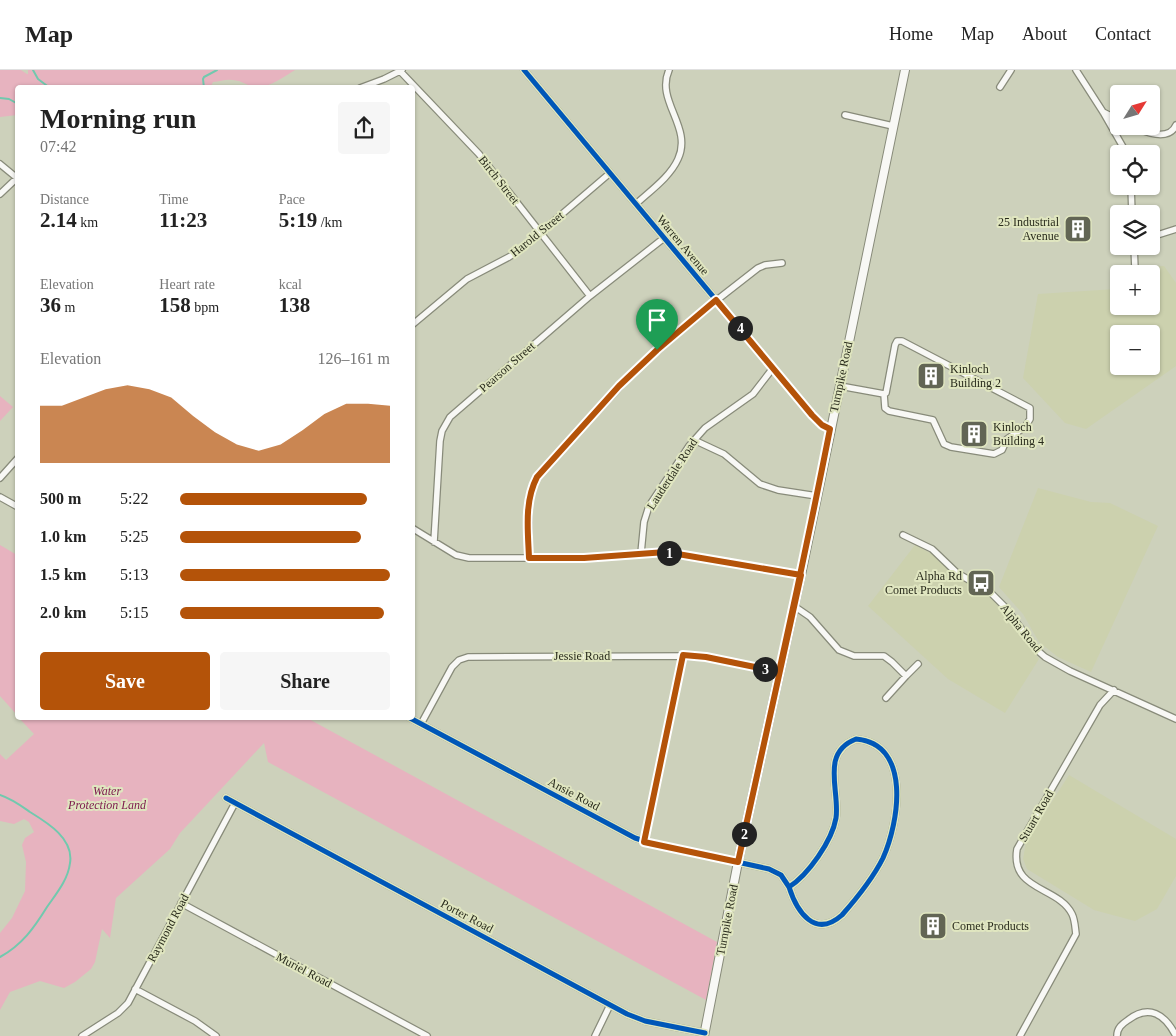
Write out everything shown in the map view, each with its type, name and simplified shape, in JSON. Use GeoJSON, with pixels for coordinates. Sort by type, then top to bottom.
{"type":"FeatureCollection","features":[{"type":"Feature","properties":{"kind":"main road","name":"Turnpike Road"},"geometry":{"type":"LineString","coordinates":[[705,1034],[738,862],[801,575],[905,70]]}},
{"type":"Feature","properties":{"kind":"street"},"geometry":{"type":"LineString","coordinates":[[368,85],[401,70]]}},
{"type":"Feature","properties":{"kind":"street","name":"Birch Street"},"geometry":{"type":"LineString","coordinates":[[401,70],[415,85]]}},
{"type":"Feature","properties":{"kind":"street","name":"Warren Avenue"},"geometry":{"type":"LineString","coordinates":[[524,70],[817,421],[830,429]]}},
{"type":"Feature","properties":{"kind":"street"},"geometry":{"type":"LineString","coordinates":[[636,204],[670,171],[679,157],[682,139],[665,92],[666,76],[669,70]]}},
{"type":"Feature","properties":{"kind":"street"},"geometry":{"type":"LineString","coordinates":[[1000,88],[1010,70]]}},
{"type":"Feature","properties":{"kind":"street"},"geometry":{"type":"LineString","coordinates":[[1076,70],[1103,112],[1121,145]]}},
{"type":"Feature","properties":{"kind":"street","name":"Birch Street"},"geometry":{"type":"LineString","coordinates":[[415,85],[479,154],[590,296]]}},
{"type":"Feature","properties":{"kind":"street"},"geometry":{"type":"LineString","coordinates":[[1103,112],[1110,116]]}},
{"type":"Feature","properties":{"kind":"street"},"geometry":{"type":"LineString","coordinates":[[845,115],[893,126]]}},
{"type":"Feature","properties":{"kind":"street"},"geometry":{"type":"LineString","coordinates":[[1160,134],[1168,134],[1176,125]]}},
{"type":"Feature","properties":{"kind":"street"},"geometry":{"type":"LineString","coordinates":[[0,164],[15,176]]}},
{"type":"Feature","properties":{"kind":"street","name":"Harold Street"},"geometry":{"type":"LineString","coordinates":[[415,322],[467,279],[509,258],[610,173]]}},
{"type":"Feature","properties":{"kind":"street"},"geometry":{"type":"LineString","coordinates":[[0,194],[15,180]]}},
{"type":"Feature","properties":{"kind":"street"},"geometry":{"type":"LineString","coordinates":[[1160,234],[1176,229]]}},
{"type":"Feature","properties":{"kind":"street","name":"Pearson Street"},"geometry":{"type":"LineString","coordinates":[[434,542],[440,441],[446,423],[455,412],[590,296],[664,238]]}},
{"type":"Feature","properties":{"kind":"street"},"geometry":{"type":"LineString","coordinates":[[529,558],[529,499],[533,485],[540,473],[630,374],[716,300],[761,266],[782,263]]}},
{"type":"Feature","properties":{"kind":"street"},"geometry":{"type":"LineString","coordinates":[[897,341],[902,341],[1030,408],[1030,419],[1025,427],[1014,432],[1007,439],[1002,450],[994,454],[951,447],[944,444],[933,420],[889,411],[885,408],[884,394],[886,393],[895,345],[897,341]]}},
{"type":"Feature","properties":{"kind":"street","name":"Lauderdale Road"},"geometry":{"type":"LineString","coordinates":[[641,553],[644,522],[649,506],[694,440],[711,423],[753,394],[773,368]]}},
{"type":"Feature","properties":{"kind":"street"},"geometry":{"type":"LineString","coordinates":[[840,386],[884,394]]}},
{"type":"Feature","properties":{"kind":"street"},"geometry":{"type":"LineString","coordinates":[[694,440],[724,454],[760,484],[817,496]]}},
{"type":"Feature","properties":{"kind":"street"},"geometry":{"type":"LineString","coordinates":[[0,478],[15,461]]}},
{"type":"Feature","properties":{"kind":"street"},"geometry":{"type":"LineString","coordinates":[[0,497],[15,505]]}},
{"type":"Feature","properties":{"kind":"street"},"geometry":{"type":"LineString","coordinates":[[415,530],[456,555],[469,558],[584,558],[666,552],[801,575]]}},
{"type":"Feature","properties":{"kind":"street","name":"Alpha Road"},"geometry":{"type":"LineString","coordinates":[[902,535],[932,549],[957,573],[990,592],[1006,607],[1037,650],[1045,657],[1063,668],[1176,719]]}},
{"type":"Feature","properties":{"kind":"street"},"geometry":{"type":"LineString","coordinates":[[794,606],[810,616],[839,650],[856,657],[884,656],[906,676]]}},
{"type":"Feature","properties":{"kind":"street"},"geometry":{"type":"LineString","coordinates":[[644,842],[683,655]]}},
{"type":"Feature","properties":{"kind":"street","name":"Jessie Road"},"geometry":{"type":"LineString","coordinates":[[421,724],[452,667],[464,658],[683,655],[706,657],[779,672]]}},
{"type":"Feature","properties":{"kind":"street"},"geometry":{"type":"LineString","coordinates":[[886,698],[918,664]]}},
{"type":"Feature","properties":{"kind":"street","name":"Stuart Road"},"geometry":{"type":"LineString","coordinates":[[1020,1036],[1076,934],[1072,914],[1067,907],[1022,876],[1015,858],[1017,849],[1100,705],[1114,690]]}},
{"type":"Feature","properties":{"kind":"street","name":"Ansie Road"},"geometry":{"type":"LineString","coordinates":[[414,720],[644,842],[776,872],[789,887]]}},
{"type":"Feature","properties":{"kind":"street"},"geometry":{"type":"LineString","coordinates":[[856,739],[877,745],[890,762],[895,773],[897,789],[890,839],[876,870],[842,915],[828,923],[814,923],[802,915],[795,904],[789,887],[801,878],[832,831],[836,814],[834,769],[838,754],[845,745],[856,739]]}},
{"type":"Feature","properties":{"kind":"street","name":"Porter Road"},"geometry":{"type":"LineString","coordinates":[[226,798],[610,1005],[638,1018],[705,1034]]}},
{"type":"Feature","properties":{"kind":"street","name":"Raymond Road"},"geometry":{"type":"LineString","coordinates":[[82,1036],[120,1011],[128,1003],[235,803]]}},
{"type":"Feature","properties":{"kind":"street","name":"Muriel Road"},"geometry":{"type":"LineString","coordinates":[[181,903],[427,1036]]}},
{"type":"Feature","properties":{"kind":"street"},"geometry":{"type":"LineString","coordinates":[[135,989],[195,1021],[216,1036]]}},
{"type":"Feature","properties":{"kind":"street"},"geometry":{"type":"LineString","coordinates":[[595,1036],[610,1005]]}},
{"type":"Feature","properties":{"kind":"street"},"geometry":{"type":"LineString","coordinates":[[1117,1036],[1120,1026],[1128,1019],[1138,1013],[1150,1012],[1164,1018],[1176,1036]]}},
{"type":"Feature","properties":{"kind":"shaded area"},"geometry":{"type":"Polygon","coordinates":[[[1160,266],[1164,266],[1176,283],[1176,366],[1086,429],[1065,423],[1023,378],[1038,294],[1110,289],[1110,315],[1160,315],[1160,266]]]}},
{"type":"Feature","properties":{"kind":"shaded area"},"geometry":{"type":"Polygon","coordinates":[[[1038,488],[1091,502],[1110,503],[1158,526],[1091,672],[1058,657],[1039,642],[1023,614],[999,587],[1038,488]]]}},
{"type":"Feature","properties":{"kind":"shaded area"},"geometry":{"type":"Polygon","coordinates":[[[915,545],[932,554],[951,572],[986,593],[999,604],[1039,659],[1005,713],[948,679],[868,606],[915,545]]]}},
{"type":"Feature","properties":{"kind":"shaded area"},"geometry":{"type":"Polygon","coordinates":[[[1069,775],[1176,839],[1176,876],[1157,909],[1135,921],[1094,910],[1027,869],[1023,859],[1026,842],[1069,775]]]}},
{"type":"Feature","properties":{"kind":"green space"},"geometry":{"type":"Polygon","coordinates":[[[0,70],[21,70],[28,74],[28,70],[295,70],[268,85],[248,85],[229,80],[213,82],[212,85],[15,85],[15,115],[0,117],[0,70]]]}},
{"type":"Feature","properties":{"kind":"green space"},"geometry":{"type":"Polygon","coordinates":[[[0,396],[13,407],[0,421],[0,396]]]}},
{"type":"Feature","properties":{"kind":"green space"},"geometry":{"type":"Polygon","coordinates":[[[0,545],[15,554],[15,713],[0,696],[0,545]]]}},
{"type":"Feature","properties":{"kind":"green space","name":"Water Protection Land"},"geometry":{"type":"Polygon","coordinates":[[[21,720],[311,720],[717,942],[706,1000],[268,762],[264,743],[180,833],[170,849],[116,898],[110,938],[102,929],[95,962],[91,969],[64,988],[40,981],[10,992],[0,1010],[0,933],[12,918],[25,891],[26,862],[22,845],[25,838],[34,832],[29,822],[24,819],[14,824],[0,821],[0,754],[6,760],[34,734],[21,720]]]}},
{"type":"Feature","properties":{"kind":"waterway"},"geometry":{"type":"LineString","coordinates":[[33,70],[38,79],[46,85]]}},
{"type":"Feature","properties":{"kind":"waterway"},"geometry":{"type":"LineString","coordinates":[[204,85],[204,77],[217,70]]}},
{"type":"Feature","properties":{"kind":"waterway"},"geometry":{"type":"LineString","coordinates":[[0,98],[9,99],[15,102]]}},
{"type":"Feature","properties":{"kind":"waterway"},"geometry":{"type":"LineString","coordinates":[[0,795],[16,802],[52,827],[64,839],[70,854],[69,869],[58,892],[27,935],[15,947],[0,957]]}},
{"type":"Feature","properties":{"kind":"cycle path"},"geometry":{"type":"LineString","coordinates":[[524,70],[812,415],[822,425],[830,429]]}},
{"type":"Feature","properties":{"kind":"cycle path"},"geometry":{"type":"LineString","coordinates":[[414,720],[635,838],[769,869],[781,875],[789,887]]}},
{"type":"Feature","properties":{"kind":"cycle path"},"geometry":{"type":"LineString","coordinates":[[856,739],[874,744],[886,755],[893,769],[896,787],[893,825],[889,843],[879,865],[853,902],[842,915],[832,922],[823,924],[815,923],[808,919],[797,905],[789,887],[804,874],[818,857],[834,827],[837,807],[834,773],[838,753],[845,745],[856,739]]}},
{"type":"Feature","properties":{"kind":"cycle path"},"geometry":{"type":"LineString","coordinates":[[226,798],[627,1014],[645,1021],[705,1033]]}},
{"type":"Feature","properties":{"kind":"place","name":"25 Industrial Avenue"},"geometry":{"type":"Point","coordinates":[1078,229]}},
{"type":"Feature","properties":{"kind":"place","name":"Kinloch Building 2"},"geometry":{"type":"Point","coordinates":[931,376]}},
{"type":"Feature","properties":{"kind":"place","name":"Kinloch Building 4"},"geometry":{"type":"Point","coordinates":[974,434]}},
{"type":"Feature","properties":{"kind":"place","name":"Alpha Rd Comet Products"},"geometry":{"type":"Point","coordinates":[981,583]}},
{"type":"Feature","properties":{"kind":"place","name":"Comet Products"},"geometry":{"type":"Point","coordinates":[933,926]}},
{"type":"Feature","properties":{"kind":"route"},"geometry":{"type":"LineString","coordinates":[[657,350],[630,374],[537,477],[531,490],[528,504],[529,558],[584,558],[666,552],[801,575],[738,862],[644,842],[683,655],[706,657],[779,672],[801,575],[830,429],[817,421],[716,300],[657,350]]}}]}
